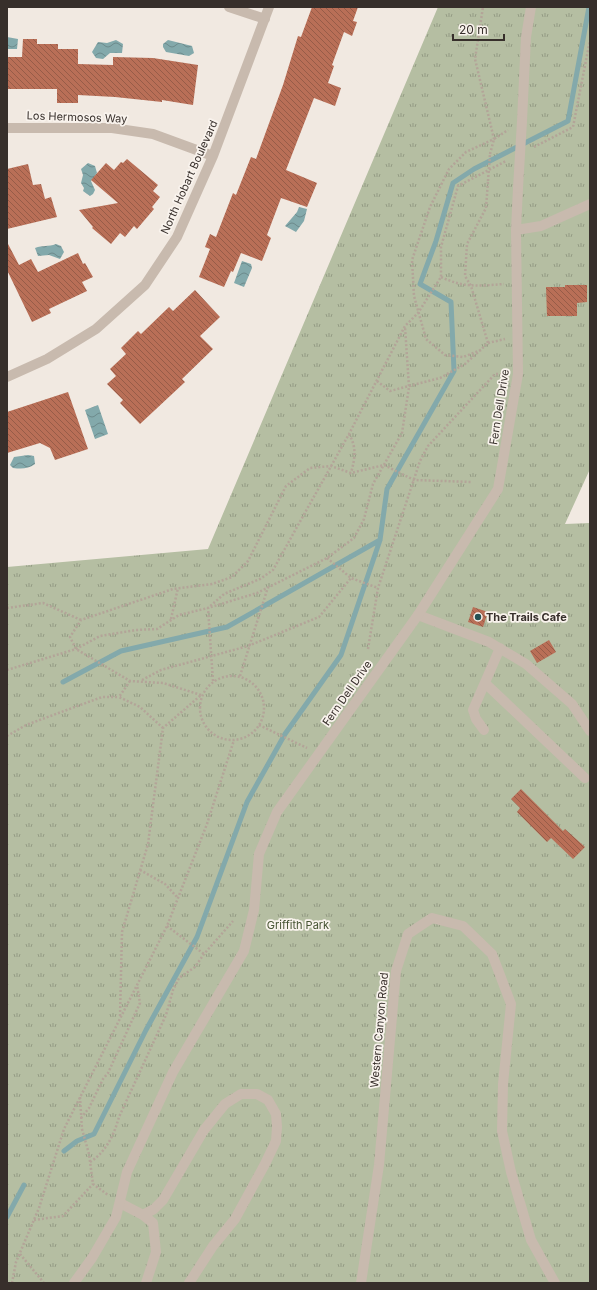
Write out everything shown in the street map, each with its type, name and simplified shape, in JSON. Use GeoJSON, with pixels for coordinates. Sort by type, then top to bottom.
{"type":"FeatureCollection","features":[{"type":"Feature","properties":{"kind":"street"},"geometry":{"type":"LineString","coordinates":[[229,7],[265,19]]}},
{"type":"Feature","properties":{"kind":"street","name":"North Hobart Boulevard"},"geometry":{"type":"LineString","coordinates":[[7,377],[47,359],[96,329],[145,285],[177,237],[213,156],[269,7]]}},
{"type":"Feature","properties":{"kind":"street","name":"Fern Dell Drive"},"geometry":{"type":"LineString","coordinates":[[120,1203],[126,1172],[172,1072],[244,952],[254,910],[259,854],[277,812],[418,615],[498,489],[518,374],[516,230],[526,37],[531,7]]}},
{"type":"Feature","properties":{"kind":"street","name":"Los Hermosos Way"},"geometry":{"type":"LineString","coordinates":[[7,128],[112,128],[153,134],[213,156]]}},
{"type":"Feature","properties":{"kind":"street"},"geometry":{"type":"LineString","coordinates":[[516,230],[541,226],[590,204]]}},
{"type":"Feature","properties":{"kind":"street"},"geometry":{"type":"LineString","coordinates":[[418,615],[465,632],[500,648],[526,664],[572,704],[590,731]]}},
{"type":"Feature","properties":{"kind":"street"},"geometry":{"type":"LineString","coordinates":[[484,730],[476,719],[473,710],[500,648]]}},
{"type":"Feature","properties":{"kind":"street"},"geometry":{"type":"LineString","coordinates":[[485,683],[585,778]]}},
{"type":"Feature","properties":{"kind":"street","name":"Western Canyon Road"},"geometry":{"type":"LineString","coordinates":[[361,1283],[379,1165],[396,971],[408,934],[432,918],[463,926],[492,954],[511,1004],[503,1084],[502,1131],[511,1172],[531,1240],[555,1283]]}},
{"type":"Feature","properties":{"kind":"street"},"geometry":{"type":"LineString","coordinates":[[143,1215],[154,1209],[163,1200],[204,1130],[225,1104],[241,1094],[257,1094],[268,1100],[276,1114],[277,1127],[276,1141],[271,1153],[235,1219],[213,1246],[189,1283]]}},
{"type":"Feature","properties":{"kind":"street"},"geometry":{"type":"LineString","coordinates":[[74,1283],[92,1258],[116,1217],[120,1203],[143,1215],[153,1223],[156,1252],[146,1283]]}},
{"type":"Feature","properties":{"kind":"path"},"geometry":{"type":"LineString","coordinates":[[483,7],[475,59],[494,139],[490,154],[486,208],[467,244],[465,276],[471,286],[488,343]]}},
{"type":"Feature","properties":{"kind":"path"},"geometry":{"type":"LineString","coordinates":[[480,350],[462,357],[444,355],[426,339],[414,296],[412,260],[430,207],[449,169],[466,152],[494,139],[522,121]]}},
{"type":"Feature","properties":{"kind":"path"},"geometry":{"type":"LineString","coordinates":[[441,277],[456,284],[471,286],[517,284]]}},
{"type":"Feature","properties":{"kind":"path"},"geometry":{"type":"LineString","coordinates":[[208,608],[224,594],[260,579],[273,570],[349,434],[405,326],[418,313],[435,286]]}},
{"type":"Feature","properties":{"kind":"path"},"geometry":{"type":"LineString","coordinates":[[7,670],[76,649],[100,636],[136,630],[157,629],[179,615],[257,593],[327,558],[354,538],[364,519],[373,484],[402,433],[409,387],[405,326]]}},
{"type":"Feature","properties":{"kind":"path"},"geometry":{"type":"LineString","coordinates":[[377,381],[390,391],[440,378],[465,364],[488,343],[507,339]]}},
{"type":"Feature","properties":{"kind":"path"},"geometry":{"type":"LineString","coordinates":[[368,649],[378,588],[414,480],[428,446],[495,374],[518,374]]}},
{"type":"Feature","properties":{"kind":"path"},"geometry":{"type":"LineString","coordinates":[[349,434],[354,443],[355,458],[350,473]]}},
{"type":"Feature","properties":{"kind":"path"},"geometry":{"type":"LineString","coordinates":[[201,695],[163,683],[142,680],[130,681],[76,649],[70,637],[81,620],[178,588],[212,584],[232,577],[248,561],[286,486],[310,468],[331,466],[350,473],[384,465],[401,472],[414,480],[472,482]]}},
{"type":"Feature","properties":{"kind":"path"},"geometry":{"type":"LineString","coordinates":[[327,558],[351,578],[358,582],[378,588]]}},
{"type":"Feature","properties":{"kind":"path"},"geometry":{"type":"LineString","coordinates":[[142,680],[161,670],[248,646],[319,617],[351,578]]}},
{"type":"Feature","properties":{"kind":"path"},"geometry":{"type":"LineString","coordinates":[[240,676],[248,646],[268,587]]}},
{"type":"Feature","properties":{"kind":"path"},"geometry":{"type":"LineString","coordinates":[[171,620],[178,588]]}},
{"type":"Feature","properties":{"kind":"path"},"geometry":{"type":"LineString","coordinates":[[7,608],[43,603],[81,620]]}},
{"type":"Feature","properties":{"kind":"path"},"geometry":{"type":"LineString","coordinates":[[208,608],[213,681]]}},
{"type":"Feature","properties":{"kind":"path"},"geometry":{"type":"LineString","coordinates":[[120,1018],[122,932],[148,844],[163,728],[201,695],[213,681],[221,677],[240,676],[249,680],[257,687],[262,696],[264,706],[263,716],[259,725],[252,733],[244,738],[234,740],[223,739],[213,734],[205,726],[200,716],[199,706],[201,695]]}},
{"type":"Feature","properties":{"kind":"path"},"geometry":{"type":"LineString","coordinates":[[119,697],[130,681]]}},
{"type":"Feature","properties":{"kind":"path"},"geometry":{"type":"LineString","coordinates":[[7,736],[26,725],[102,697],[119,697],[140,707],[163,728]]}},
{"type":"Feature","properties":{"kind":"path"},"geometry":{"type":"LineString","coordinates":[[259,725],[291,740]]}},
{"type":"Feature","properties":{"kind":"path"},"geometry":{"type":"LineString","coordinates":[[12,1283],[20,1253],[34,1220],[64,1129],[167,926],[206,824],[234,740]]}},
{"type":"Feature","properties":{"kind":"path"},"geometry":{"type":"LineString","coordinates":[[140,870],[165,884],[178,898]]}},
{"type":"Feature","properties":{"kind":"path"},"geometry":{"type":"LineString","coordinates":[[90,1162],[99,1157],[115,1131],[119,1117],[166,1015],[173,990],[179,978],[195,967],[204,954],[233,921]]}},
{"type":"Feature","properties":{"kind":"path"},"geometry":{"type":"LineString","coordinates":[[167,926],[204,954]]}},
{"type":"Feature","properties":{"kind":"path"},"geometry":{"type":"LineString","coordinates":[[81,1118],[89,1108],[140,1003],[137,984]]}},
{"type":"Feature","properties":{"kind":"path"},"geometry":{"type":"LineString","coordinates":[[80,1096],[81,1118],[93,1184],[120,1203]]}},
{"type":"Feature","properties":{"kind":"path"},"geometry":{"type":"LineString","coordinates":[[34,1220],[63,1216],[93,1184]]}},
{"type":"Feature","properties":{"kind":"path"},"geometry":{"type":"LineString","coordinates":[[20,1253],[44,1283]]}},
{"type":"Feature","properties":{"kind":"green space","name":"Griffith Park"},"geometry":{"type":"Polygon","coordinates":[[[438,7],[590,7],[590,469],[565,524],[590,523],[590,1283],[7,1283],[7,567],[208,549],[438,7]]]}},
{"type":"Feature","properties":{"kind":"water"},"geometry":{"type":"Polygon","coordinates":[[[7,37],[18,39],[17,49],[7,49],[7,37]]]}},
{"type":"Feature","properties":{"kind":"water"},"geometry":{"type":"Polygon","coordinates":[[[116,40],[123,44],[122,53],[110,53],[103,59],[96,58],[92,52],[98,42],[107,43],[116,40]]]}},
{"type":"Feature","properties":{"kind":"water"},"geometry":{"type":"Polygon","coordinates":[[[168,40],[192,46],[194,53],[189,56],[166,52],[163,44],[168,40]]]}},
{"type":"Feature","properties":{"kind":"water"},"geometry":{"type":"Polygon","coordinates":[[[88,163],[95,166],[97,173],[91,181],[95,190],[90,196],[83,191],[84,188],[81,183],[83,175],[81,169],[88,163]]]}},
{"type":"Feature","properties":{"kind":"water"},"geometry":{"type":"Polygon","coordinates":[[[299,207],[307,209],[304,221],[296,232],[285,226],[297,212],[299,207]]]}},
{"type":"Feature","properties":{"kind":"water"},"geometry":{"type":"Polygon","coordinates":[[[56,244],[61,246],[64,252],[60,259],[49,255],[38,256],[35,248],[56,244]]]}},
{"type":"Feature","properties":{"kind":"water"},"geometry":{"type":"Polygon","coordinates":[[[242,261],[251,264],[252,268],[244,287],[234,283],[242,261]]]}},
{"type":"Feature","properties":{"kind":"water"},"geometry":{"type":"Polygon","coordinates":[[[98,405],[108,434],[95,439],[85,410],[98,405]]]}},
{"type":"Feature","properties":{"kind":"water"},"geometry":{"type":"Polygon","coordinates":[[[28,455],[34,456],[35,464],[32,466],[27,468],[13,468],[10,465],[14,457],[28,455]]]}},
{"type":"Feature","properties":{"kind":"building"},"geometry":{"type":"Polygon","coordinates":[[[312,7],[358,7],[353,21],[357,22],[352,36],[344,32],[332,65],[334,66],[328,83],[341,88],[335,106],[314,98],[286,170],[317,183],[307,207],[281,198],[267,235],[271,238],[262,261],[241,253],[233,272],[231,271],[224,287],[199,277],[210,249],[205,247],[210,234],[216,237],[233,193],[236,195],[251,157],[256,159],[283,85],[298,36],[301,37],[312,7]]]}},
{"type":"Feature","properties":{"kind":"building"},"geometry":{"type":"Polygon","coordinates":[[[23,39],[37,39],[37,44],[58,44],[58,49],[78,49],[78,64],[113,65],[113,57],[153,58],[198,65],[193,105],[162,100],[162,102],[78,95],[78,103],[57,103],[57,89],[7,89],[7,57],[22,57],[23,39]]]}},
{"type":"Feature","properties":{"kind":"building"},"geometry":{"type":"Polygon","coordinates":[[[127,159],[158,185],[153,191],[160,197],[152,207],[154,209],[137,229],[134,226],[125,237],[120,233],[111,244],[92,228],[93,227],[79,210],[118,203],[91,180],[106,163],[114,170],[121,162],[123,163],[127,159]]]}},
{"type":"Feature","properties":{"kind":"building"},"geometry":{"type":"Polygon","coordinates":[[[28,164],[33,185],[41,184],[45,199],[51,197],[57,217],[7,229],[7,169],[28,164]]]}},
{"type":"Feature","properties":{"kind":"building"},"geometry":{"type":"Polygon","coordinates":[[[7,242],[19,265],[31,259],[38,272],[78,253],[83,264],[85,263],[93,277],[82,282],[87,291],[49,309],[51,313],[32,322],[7,270],[7,242]]]}},
{"type":"Feature","properties":{"kind":"building"},"geometry":{"type":"Polygon","coordinates":[[[565,285],[587,285],[587,302],[577,303],[577,316],[547,316],[546,287],[565,287],[565,285]]]}},
{"type":"Feature","properties":{"kind":"building"},"geometry":{"type":"Polygon","coordinates":[[[195,290],[220,317],[200,336],[213,349],[182,379],[185,382],[140,424],[120,403],[123,400],[107,384],[116,376],[110,369],[126,354],[121,348],[138,331],[141,334],[169,307],[173,311],[195,290]]]}},
{"type":"Feature","properties":{"kind":"building"},"geometry":{"type":"Polygon","coordinates":[[[68,392],[88,449],[55,460],[50,448],[40,443],[7,453],[7,412],[68,392]]]}},
{"type":"Feature","properties":{"kind":"building","name":"The Trails Cafe"},"geometry":{"type":"Polygon","coordinates":[[[473,607],[488,612],[483,627],[468,622],[473,607]]]}},
{"type":"Feature","properties":{"kind":"building"},"geometry":{"type":"Polygon","coordinates":[[[549,640],[556,652],[537,663],[530,651],[549,640]]]}},
{"type":"Feature","properties":{"kind":"building"},"geometry":{"type":"Polygon","coordinates":[[[521,789],[563,831],[565,829],[585,847],[573,859],[551,838],[547,842],[517,812],[520,808],[511,799],[521,789]]]}},
{"type":"Feature","properties":{"kind":"waterway"},"geometry":{"type":"LineString","coordinates":[[64,1151],[77,1141],[94,1134],[146,1030],[197,937],[247,802],[285,734],[341,655],[380,540],[387,489],[454,371],[451,302],[420,284],[436,241],[453,183],[474,169],[568,121],[589,7]]}},
{"type":"Feature","properties":{"kind":"waterway"},"geometry":{"type":"LineString","coordinates":[[63,682],[121,651],[227,627],[380,540]]}},
{"type":"Feature","properties":{"kind":"waterway"},"geometry":{"type":"LineString","coordinates":[[7,1217],[24,1185]]}},
{"type":"Feature","properties":{"kind":"place","name":"The Trails Cafe"},"geometry":{"type":"Point","coordinates":[478,617]}}]}
